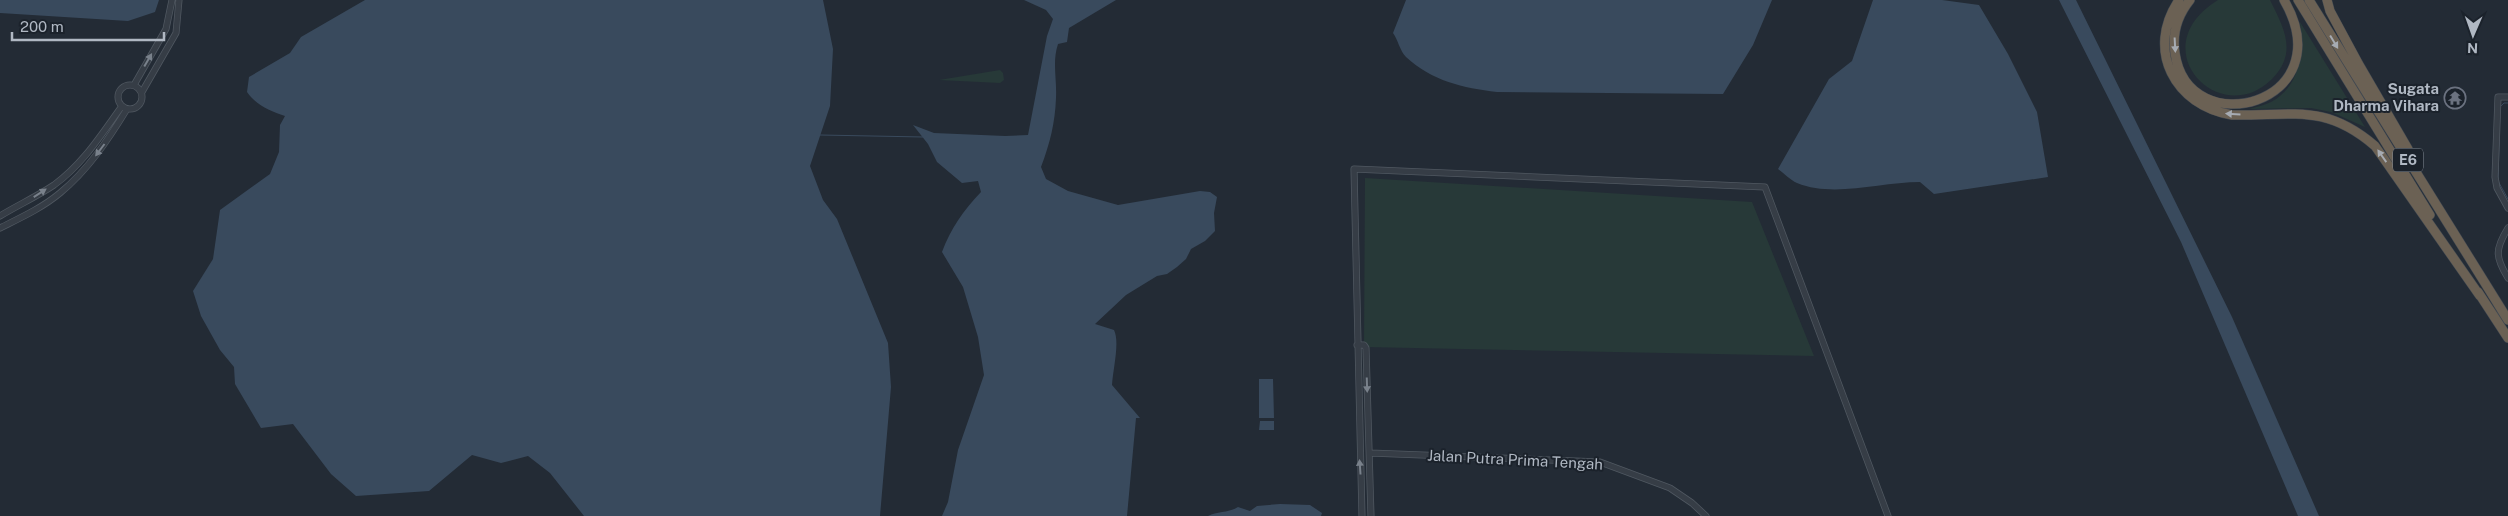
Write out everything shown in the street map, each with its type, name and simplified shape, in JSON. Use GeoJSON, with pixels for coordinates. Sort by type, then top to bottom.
{"type":"FeatureCollection","features":[{"type":"Feature","properties":{"kind":"highway"},"geometry":{"type":"LineString","coordinates":[[2179,0],[2168,23],[2165,49],[2171,73],[2186,94],[2200,105],[2218,113],[2232,115],[2316,115],[2345,124],[2359,132],[2375,146],[2480,296]]}},
{"type":"Feature","properties":{"kind":"highway"},"geometry":{"type":"LineString","coordinates":[[2190,0],[2176,26],[2174,44],[2179,69],[2200,94],[2218,103],[2238,105],[2251,103],[2273,93],[2286,78],[2295,62],[2297,31],[2284,0]]}},
{"type":"Feature","properties":{"kind":"highway","name":"E6"},"geometry":{"type":"LineString","coordinates":[[2298,0],[2480,296],[2508,338]]}},
{"type":"Feature","properties":{"kind":"highway","name":"E6"},"geometry":{"type":"LineString","coordinates":[[2309,0],[2508,320]]}},
{"type":"Feature","properties":{"kind":"highway"},"geometry":{"type":"LineString","coordinates":[[2327,0],[2330,11],[2358,63],[2490,291]]}},
{"type":"Feature","properties":{"kind":"street"},"geometry":{"type":"LineString","coordinates":[[134,86],[169,23],[172,0]]}},
{"type":"Feature","properties":{"kind":"street"},"geometry":{"type":"LineString","coordinates":[[0,216],[55,184],[76,166],[96,144],[124,108],[139,106],[142,100],[142,92],[176,33],[179,0]]}},
{"type":"Feature","properties":{"kind":"street"},"geometry":{"type":"LineString","coordinates":[[124,108],[118,96],[120,90],[126,86],[134,86],[142,92]]}},
{"type":"Feature","properties":{"kind":"street"},"geometry":{"type":"LineString","coordinates":[[2508,97],[2498,97],[2495,184],[2508,208]]}},
{"type":"Feature","properties":{"kind":"street"},"geometry":{"type":"LineString","coordinates":[[0,228],[19,219],[59,194],[82,172],[101,149],[124,108]]}},
{"type":"Feature","properties":{"kind":"street"},"geometry":{"type":"LineString","coordinates":[[76,166],[82,172]]}},
{"type":"Feature","properties":{"kind":"street"},"geometry":{"type":"LineString","coordinates":[[1362,516],[1354,169],[1765,187],[1888,516]]}},
{"type":"Feature","properties":{"kind":"street"},"geometry":{"type":"LineString","coordinates":[[12,208],[19,219]]}},
{"type":"Feature","properties":{"kind":"street"},"geometry":{"type":"LineString","coordinates":[[2508,228],[2498,246],[2498,256],[2508,278]]}},
{"type":"Feature","properties":{"kind":"street"},"geometry":{"type":"LineString","coordinates":[[1357,344],[1364,345],[1366,348],[1371,516]]}},
{"type":"Feature","properties":{"kind":"street","name":"Jalan Putra Prima Tengah"},"geometry":{"type":"LineString","coordinates":[[1370,453],[1600,462],[1670,488],[1692,503],[1706,516]]}},
{"type":"Feature","properties":{"kind":"shaded area"},"geometry":{"type":"Polygon","coordinates":[[[2218,0],[2270,0],[2284,30],[2286,40],[2285,60],[2272,79],[2252,93],[2231,95],[2211,90],[2196,77],[2187,60],[2186,40],[2196,19],[2218,0]]]}},
{"type":"Feature","properties":{"kind":"shaded area"},"geometry":{"type":"Polygon","coordinates":[[[2300,22],[2365,127],[2331,112],[2311,108],[2249,109],[2269,103],[2289,87],[2298,67],[2300,56],[2300,22]]]}},
{"type":"Feature","properties":{"kind":"shaded area"},"geometry":{"type":"Polygon","coordinates":[[[1000,70],[1003,73],[1004,80],[1000,83],[939,80],[1000,70]]]}},
{"type":"Feature","properties":{"kind":"shaded area"},"geometry":{"type":"Polygon","coordinates":[[[1365,178],[1752,202],[1814,356],[1364,347],[1365,178]]]}},
{"type":"Feature","properties":{"kind":"water"},"geometry":{"type":"Polygon","coordinates":[[[0,0],[159,0],[155,12],[128,21],[0,13],[0,0]]]}},
{"type":"Feature","properties":{"kind":"water"},"geometry":{"type":"Polygon","coordinates":[[[365,0],[823,0],[833,49],[830,106],[810,166],[823,200],[837,219],[888,343],[891,387],[880,516],[584,516],[550,473],[528,456],[501,463],[472,455],[429,491],[356,496],[331,474],[293,424],[261,428],[235,384],[234,367],[220,350],[201,316],[193,291],[213,259],[220,210],[270,174],[279,152],[280,125],[285,116],[264,107],[251,97],[247,92],[249,77],[290,53],[301,37],[365,0]]]}},
{"type":"Feature","properties":{"kind":"water"},"geometry":{"type":"Polygon","coordinates":[[[1024,0],[1116,0],[1069,28],[1067,42],[1058,44],[1055,57],[1056,91],[1053,124],[1041,167],[1046,179],[1068,191],[1118,205],[1200,191],[1210,192],[1217,197],[1214,213],[1215,231],[1205,241],[1191,249],[1186,259],[1177,267],[1167,274],[1157,276],[1126,295],[1095,324],[1114,330],[1116,348],[1112,385],[1140,418],[1136,418],[1127,516],[942,516],[948,502],[958,450],[984,375],[978,337],[963,287],[942,252],[958,220],[981,192],[978,181],[962,183],[937,162],[928,144],[913,125],[934,133],[1028,135],[1047,36],[1053,19],[1046,10],[1024,0]]]}},
{"type":"Feature","properties":{"kind":"water"},"geometry":{"type":"Polygon","coordinates":[[[1406,0],[1772,0],[1753,45],[1723,94],[1497,92],[1448,82],[1426,72],[1404,55],[1393,33],[1406,0]]]}},
{"type":"Feature","properties":{"kind":"water"},"geometry":{"type":"Polygon","coordinates":[[[1873,0],[1942,0],[1979,5],[2008,54],[2037,112],[2048,177],[1934,194],[1920,182],[1842,189],[1811,187],[1794,182],[1778,169],[1829,79],[1852,61],[1873,0]]]}},
{"type":"Feature","properties":{"kind":"water"},"geometry":{"type":"Polygon","coordinates":[[[2059,0],[2076,0],[2232,317],[2319,516],[2298,516],[2181,242],[2059,0]]]}},
{"type":"Feature","properties":{"kind":"water"},"geometry":{"type":"Polygon","coordinates":[[[1259,379],[1273,379],[1274,418],[1259,418],[1259,379]]]}},
{"type":"Feature","properties":{"kind":"water"},"geometry":{"type":"Polygon","coordinates":[[[1260,421],[1274,421],[1274,430],[1259,430],[1260,421]]]}},
{"type":"Feature","properties":{"kind":"water"},"geometry":{"type":"Polygon","coordinates":[[[1280,504],[1310,505],[1322,513],[1321,516],[1208,516],[1238,507],[1250,511],[1257,506],[1280,504]]]}},
{"type":"Feature","properties":{"kind":"waterway"},"geometry":{"type":"LineString","coordinates":[[2508,103],[2504,103],[2500,107],[2498,181],[2508,199]]}},
{"type":"Feature","properties":{"kind":"waterway"},"geometry":{"type":"LineString","coordinates":[[820,135],[923,137]]}},
{"type":"Feature","properties":{"kind":"place","name":"Sugata Dharma Vihara"},"geometry":{"type":"Point","coordinates":[2455,98]}}]}
